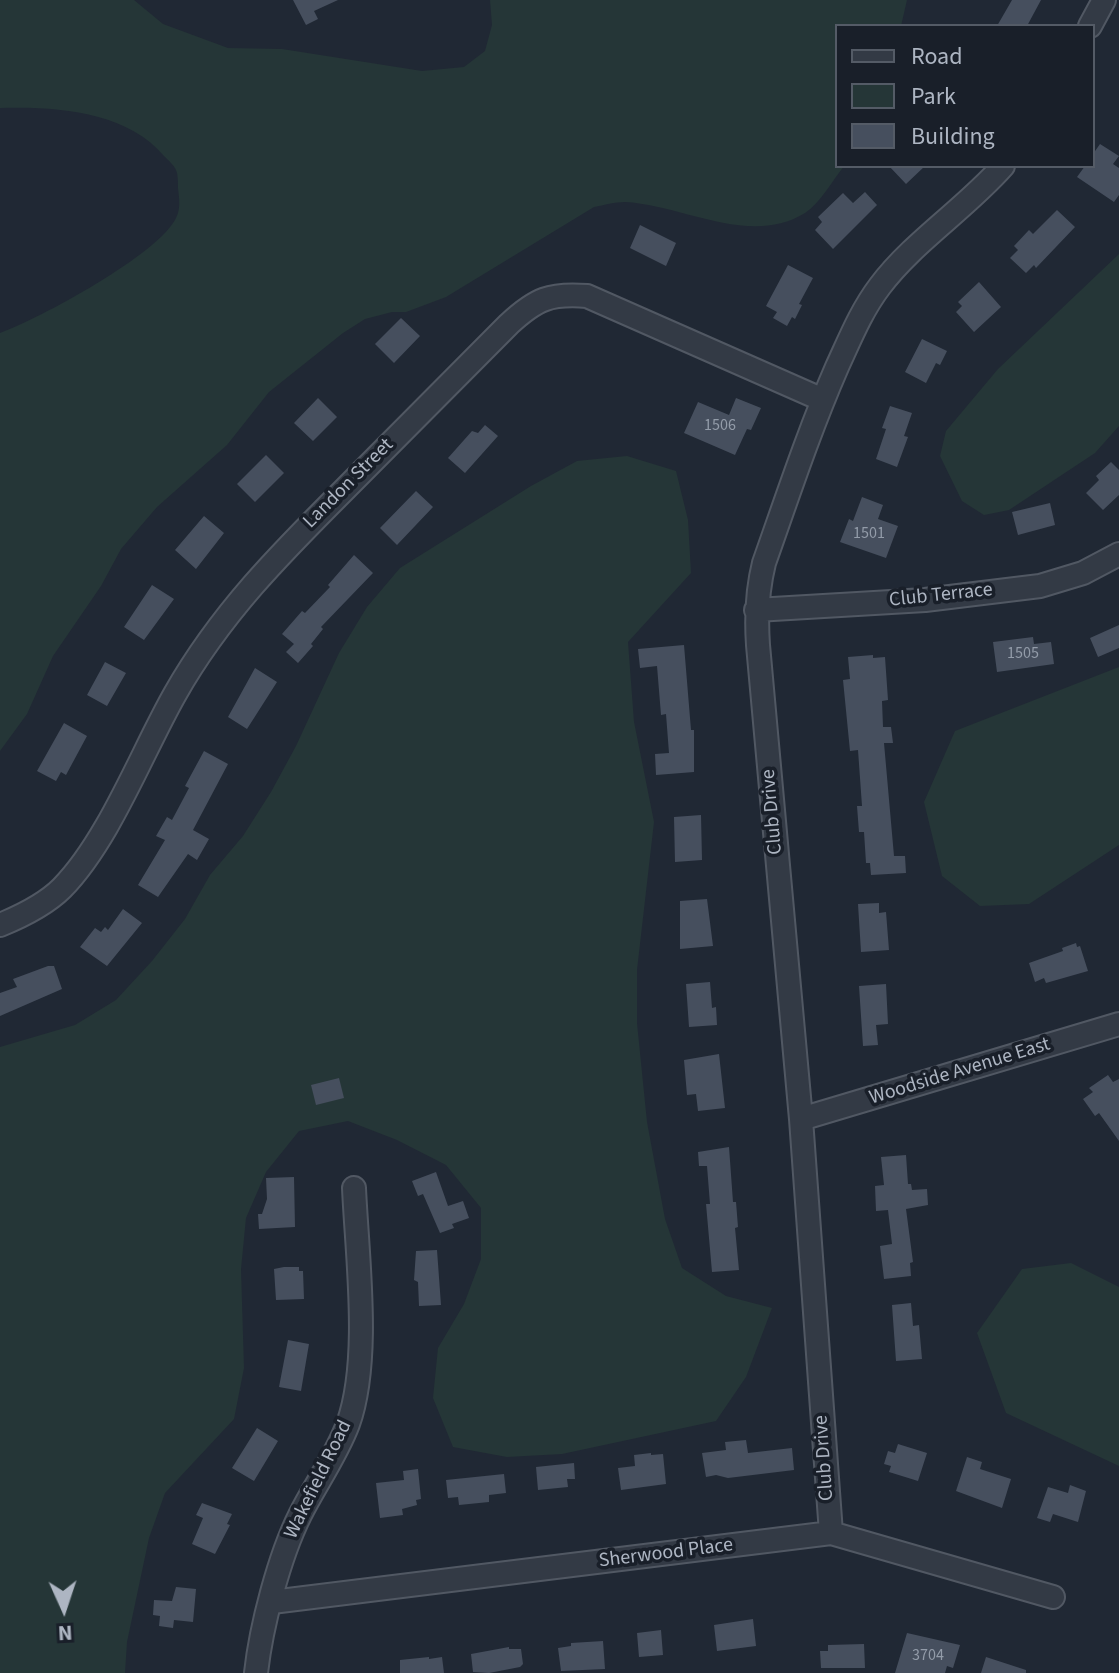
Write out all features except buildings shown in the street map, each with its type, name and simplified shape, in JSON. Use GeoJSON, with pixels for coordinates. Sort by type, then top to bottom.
{"type":"FeatureCollection","features":[{"type":"Feature","properties":{"kind":"street"},"geometry":{"type":"LineString","coordinates":[[1091,24],[1104,0]]}},
{"type":"Feature","properties":{"kind":"street","name":"Club Drive"},"geometry":{"type":"LineString","coordinates":[[831,1533],[801,1119],[756,610],[764,563],[823,400],[858,320],[881,285],[910,254],[979,193],[1001,168]]}},
{"type":"Feature","properties":{"kind":"street","name":"Landon Street"},"geometry":{"type":"LineString","coordinates":[[0,925],[45,902],[75,872],[98,840],[175,694],[201,652],[262,572],[533,303],[551,296],[587,296],[823,400]]}},
{"type":"Feature","properties":{"kind":"street","name":"Club Terrace"},"geometry":{"type":"LineString","coordinates":[[756,610],[925,600],[1040,586],[1083,573],[1119,554]]}},
{"type":"Feature","properties":{"kind":"street","name":"Woodside Avenue East"},"geometry":{"type":"LineString","coordinates":[[801,1119],[1119,1024]]}},
{"type":"Feature","properties":{"kind":"street","name":"Wakefield Road"},"geometry":{"type":"LineString","coordinates":[[256,1673],[292,1533],[343,1436],[354,1404],[361,1345],[354,1188]]}},
{"type":"Feature","properties":{"kind":"street","name":"Sherwood Place"},"geometry":{"type":"LineString","coordinates":[[272,1602],[831,1533],[1053,1597]]}},
{"type":"Feature","properties":{"kind":"green space"},"geometry":{"type":"Polygon","coordinates":[[[0,0],[134,0],[163,24],[228,48],[282,49],[422,71],[464,67],[485,51],[492,25],[490,0],[907,0],[901,24],[835,24],[835,168],[843,168],[805,213],[784,222],[762,226],[716,221],[625,202],[594,207],[446,297],[406,312],[365,319],[269,392],[227,445],[157,507],[121,549],[101,586],[53,656],[27,714],[0,751],[0,333],[42,314],[123,267],[165,233],[176,218],[179,203],[178,176],[174,166],[149,141],[130,129],[88,114],[66,110],[0,108],[0,0]]]}},
{"type":"Feature","properties":{"kind":"green space"},"geometry":{"type":"Polygon","coordinates":[[[1119,254],[1119,426],[1095,453],[1009,510],[984,515],[962,501],[940,456],[946,431],[998,369],[1119,254]]]}},
{"type":"Feature","properties":{"kind":"green space"},"geometry":{"type":"Polygon","coordinates":[[[627,456],[676,471],[688,520],[691,573],[628,642],[634,722],[654,822],[637,970],[637,1023],[647,1122],[665,1219],[682,1268],[726,1296],[772,1308],[746,1377],[716,1421],[562,1454],[507,1457],[453,1447],[433,1398],[438,1348],[464,1304],[481,1259],[481,1208],[446,1165],[397,1140],[348,1121],[299,1131],[266,1172],[246,1218],[241,1269],[244,1368],[234,1419],[165,1493],[149,1538],[127,1642],[125,1673],[0,1673],[0,1047],[75,1025],[116,1000],[152,961],[185,919],[210,875],[243,836],[271,792],[339,653],[367,607],[400,568],[531,486],[577,461],[627,456]]]}},
{"type":"Feature","properties":{"kind":"green space"},"geometry":{"type":"Polygon","coordinates":[[[1119,667],[1119,845],[1029,904],[980,906],[942,876],[924,802],[955,731],[1119,667]]]}},
{"type":"Feature","properties":{"kind":"green space"},"geometry":{"type":"Polygon","coordinates":[[[1071,1263],[1119,1287],[1119,1466],[1006,1413],[977,1333],[1022,1269],[1071,1263]]]}}]}
